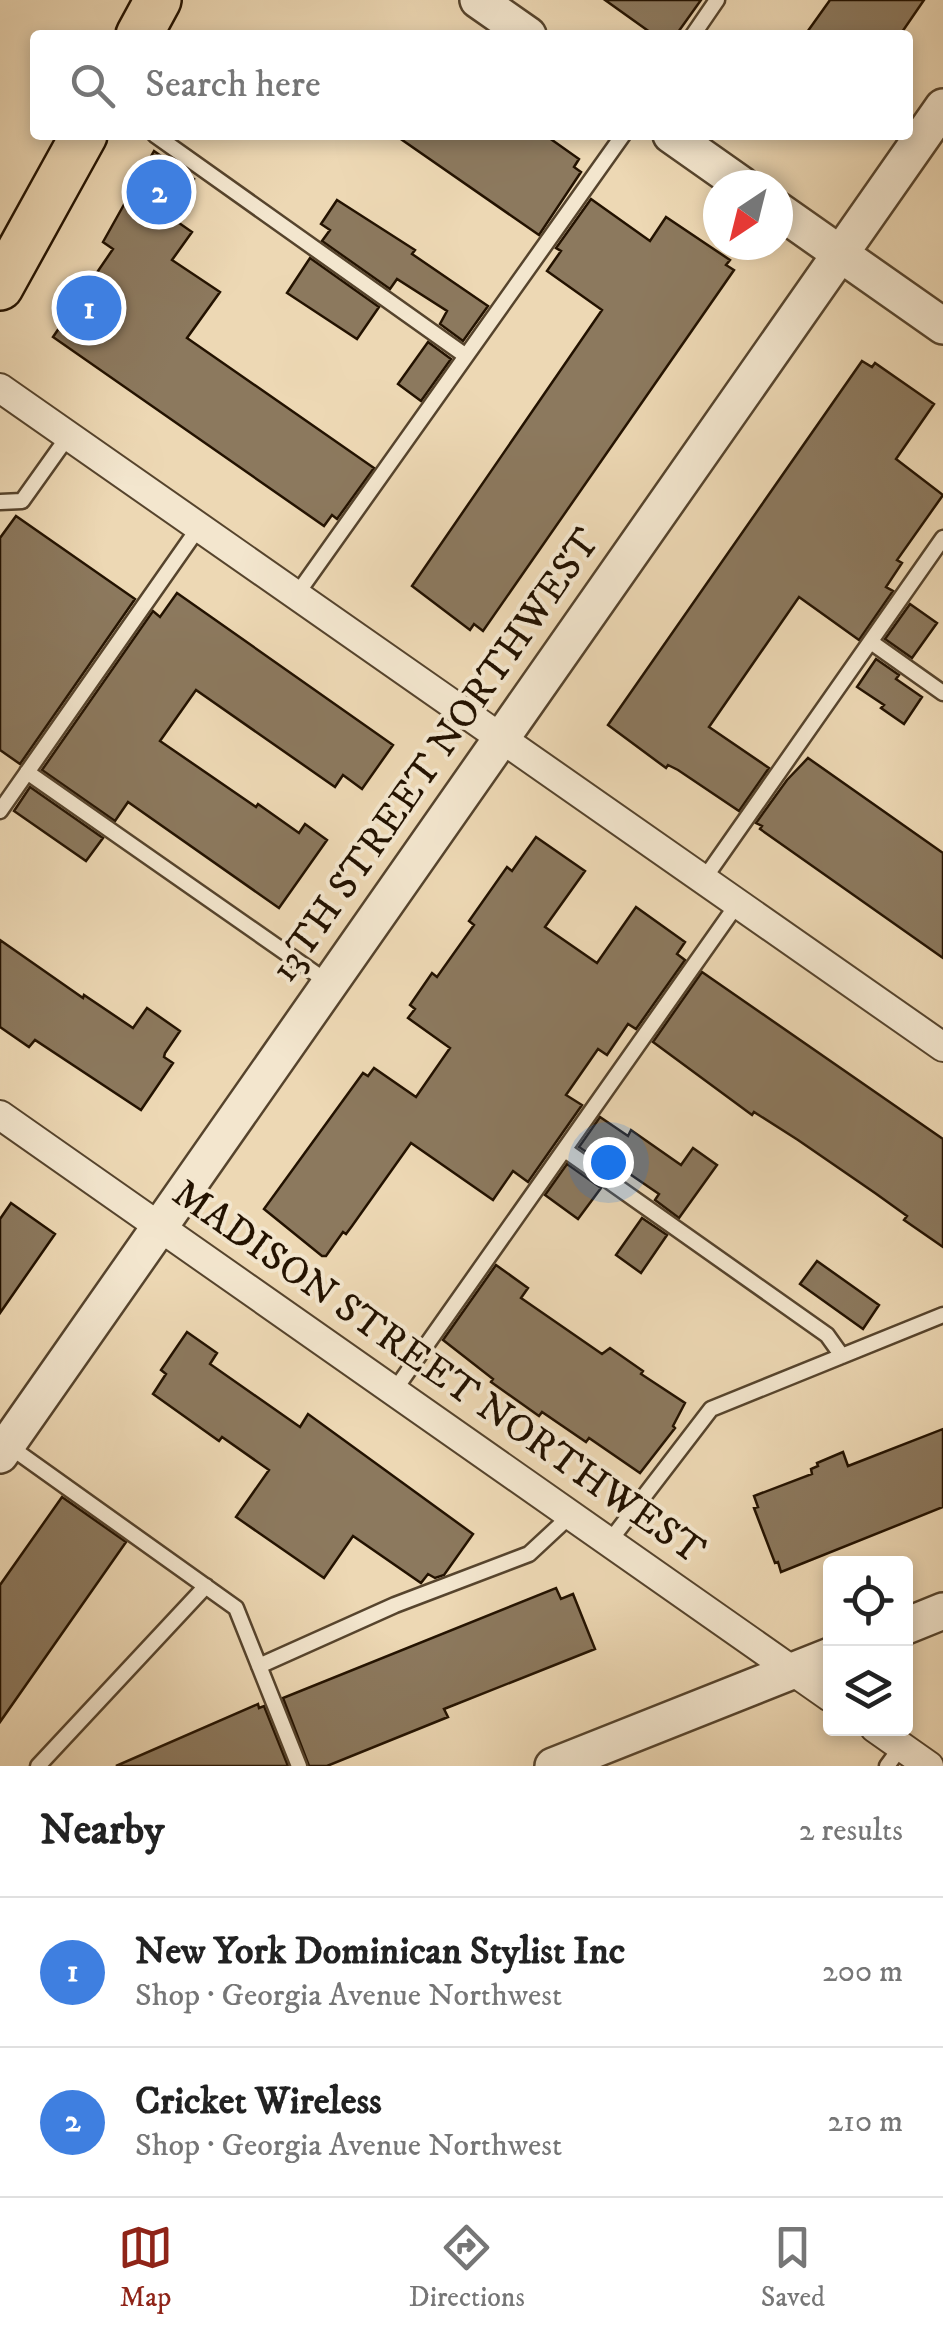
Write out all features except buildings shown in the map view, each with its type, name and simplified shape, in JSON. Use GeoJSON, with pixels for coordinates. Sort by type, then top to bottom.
{"type":"FeatureCollection","features":[{"type":"Feature","properties":{"kind":"highway"},"geometry":{"type":"LineString","coordinates":[[142,30],[158,0]]}},
{"type":"Feature","properties":{"kind":"highway"},"geometry":{"type":"LineString","coordinates":[[4,263],[81,140]]}},
{"type":"Feature","properties":{"kind":"street"},"geometry":{"type":"LineString","coordinates":[[478,0],[521,30]]}},
{"type":"Feature","properties":{"kind":"street","name":"13TH STREET NORTHWEST"},"geometry":{"type":"LineString","coordinates":[[6,1438],[160,1226],[943,107]]}},
{"type":"Feature","properties":{"kind":"street"},"geometry":{"type":"LineString","coordinates":[[678,140],[721,170]]}},
{"type":"Feature","properties":{"kind":"street"},"geometry":{"type":"LineString","coordinates":[[793,221],[943,326]]}},
{"type":"Feature","properties":{"kind":"street"},"geometry":{"type":"LineString","coordinates":[[0,388],[943,1047]]}},
{"type":"Feature","properties":{"kind":"street","name":"MADISON STREET NORTHWEST"},"geometry":{"type":"LineString","coordinates":[[0,1115],[823,1692]]}},
{"type":"Feature","properties":{"kind":"street"},"geometry":{"type":"LineString","coordinates":[[913,1623],[943,1611]]}},
{"type":"Feature","properties":{"kind":"street"},"geometry":{"type":"LineString","coordinates":[[553,1766],[823,1659]]}},
{"type":"Feature","properties":{"kind":"street"},"geometry":{"type":"LineString","coordinates":[[894,1756],[929,1766]]}},
{"type":"Feature","properties":{"kind":"lane"},"geometry":{"type":"LineString","coordinates":[[696,30],[717,0]]}},
{"type":"Feature","properties":{"kind":"lane"},"geometry":{"type":"LineString","coordinates":[[162,140],[466,356]]}},
{"type":"Feature","properties":{"kind":"lane"},"geometry":{"type":"LineString","coordinates":[[297,594],[619,140]]}},
{"type":"Feature","properties":{"kind":"lane"},"geometry":{"type":"LineString","coordinates":[[0,502],[22,501],[68,435]]}},
{"type":"Feature","properties":{"kind":"lane"},"geometry":{"type":"LineString","coordinates":[[0,811],[199,526]]}},
{"type":"Feature","properties":{"kind":"lane"},"geometry":{"type":"LineString","coordinates":[[704,880],[943,538]]}},
{"type":"Feature","properties":{"kind":"lane"},"geometry":{"type":"LineString","coordinates":[[870,642],[943,693]]}},
{"type":"Feature","properties":{"kind":"lane"},"geometry":{"type":"LineString","coordinates":[[28,772],[330,984]]}},
{"type":"Feature","properties":{"kind":"lane"},"geometry":{"type":"LineString","coordinates":[[394,1391],[738,904]]}},
{"type":"Feature","properties":{"kind":"lane"},"geometry":{"type":"LineString","coordinates":[[564,1150],[828,1336],[842,1356]]}},
{"type":"Feature","properties":{"kind":"lane"},"geometry":{"type":"LineString","coordinates":[[609,1542],[712,1409],[943,1315]]}},
{"type":"Feature","properties":{"kind":"lane"},"geometry":{"type":"LineString","coordinates":[[6,1438],[236,1608],[299,1766]]}},
{"type":"Feature","properties":{"kind":"lane"},"geometry":{"type":"LineString","coordinates":[[258,1666],[395,1605],[528,1554],[570,1515]]}},
{"type":"Feature","properties":{"kind":"lane"},"geometry":{"type":"LineString","coordinates":[[38,1766],[206,1586]]}},
{"type":"Feature","properties":{"kind":"place","name":"Cricket Wireless"},"geometry":{"type":"Point","coordinates":[159,192]}},
{"type":"Feature","properties":{"kind":"place","name":"New York Dominican Stylist Inc"},"geometry":{"type":"Point","coordinates":[89,308]}}]}
